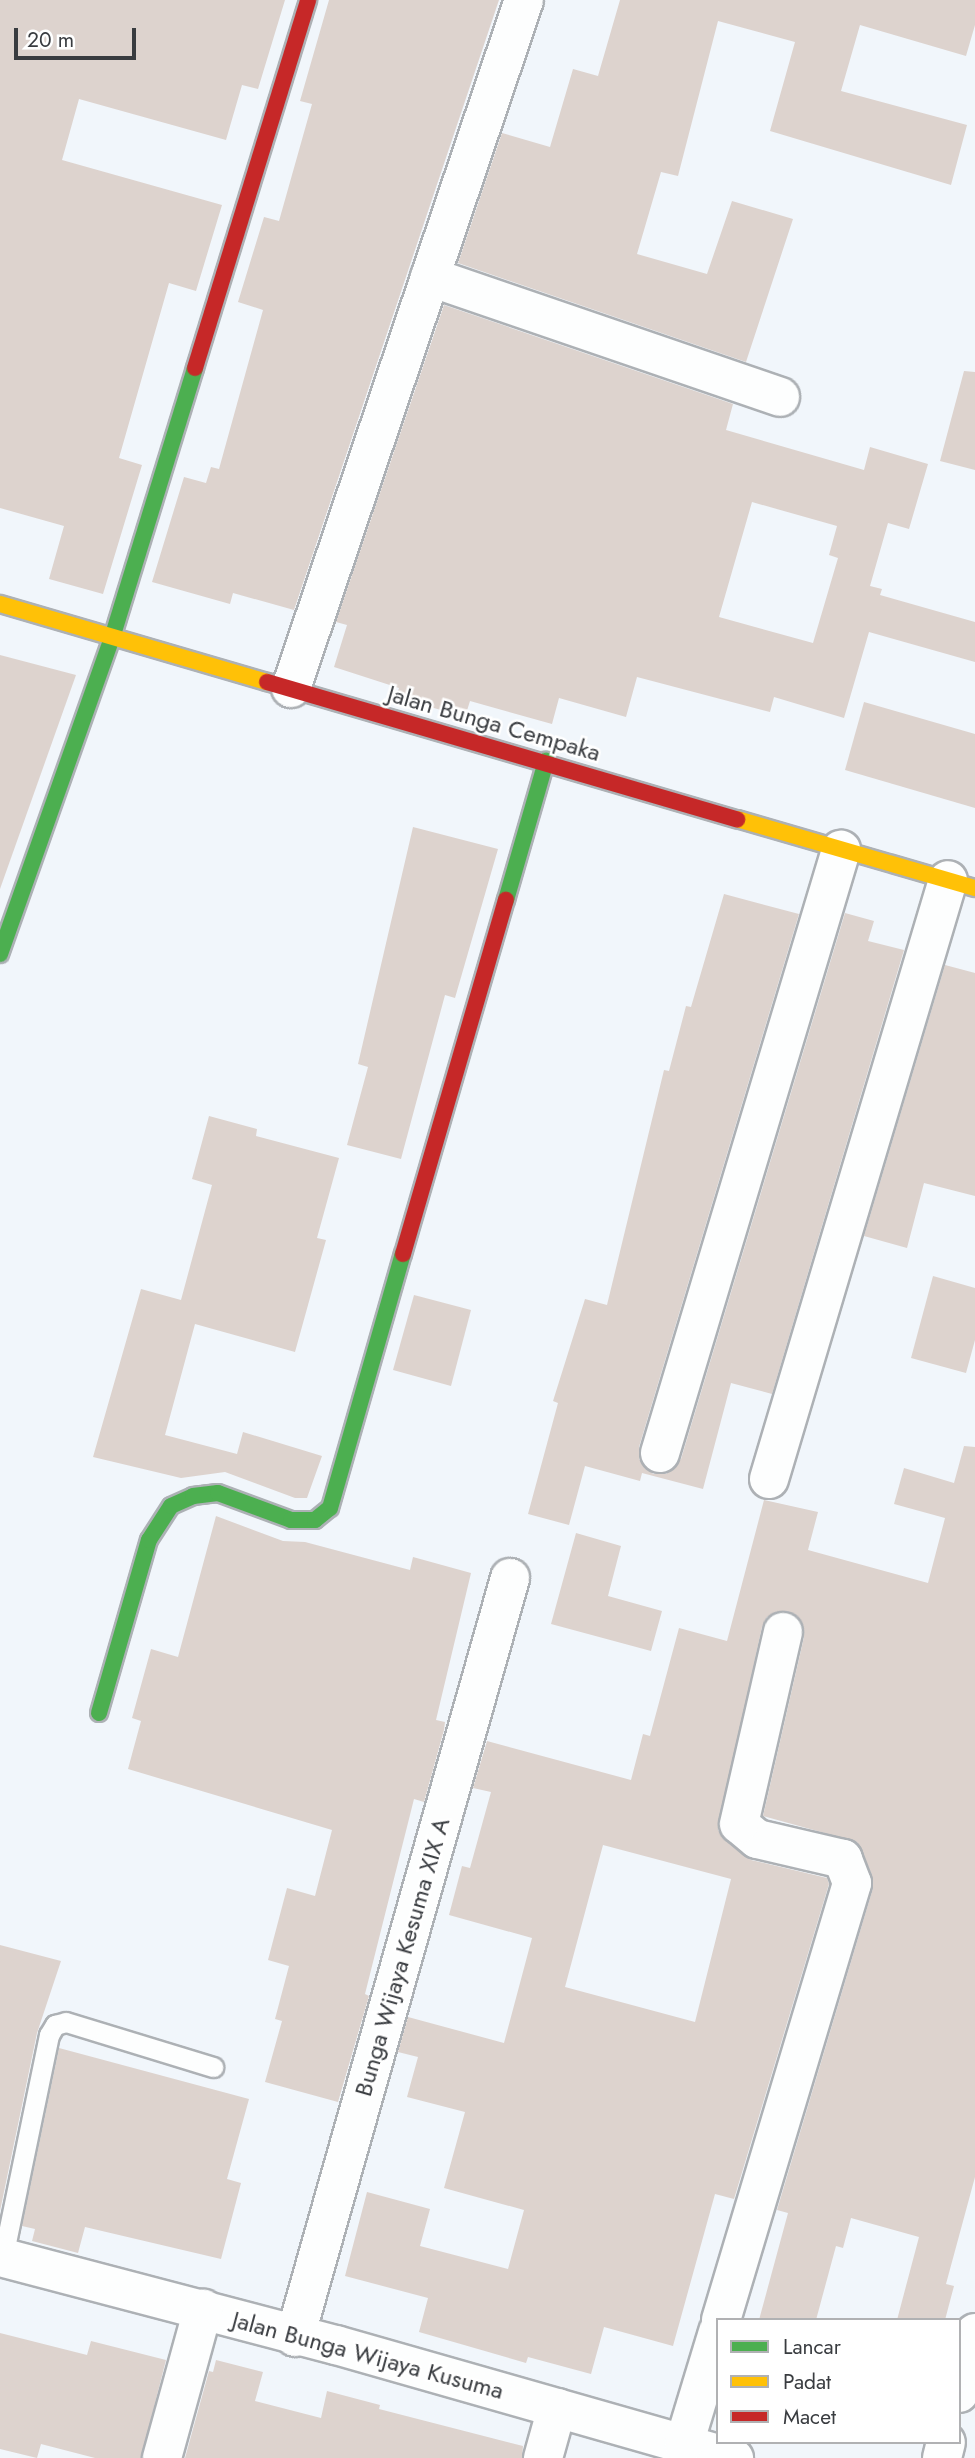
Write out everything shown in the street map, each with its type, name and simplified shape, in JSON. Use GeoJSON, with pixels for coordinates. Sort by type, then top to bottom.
{"type":"FeatureCollection","features":[{"type":"Feature","properties":{"kind":"street"},"geometry":{"type":"LineString","coordinates":[[0,954],[112,638],[308,0]]}},
{"type":"Feature","properties":{"kind":"street"},"geometry":{"type":"LineString","coordinates":[[291,688],[524,0]]}},
{"type":"Feature","properties":{"kind":"street"},"geometry":{"type":"LineString","coordinates":[[430,277],[780,397]]}},
{"type":"Feature","properties":{"kind":"street","name":"Jalan Bunga Cempaka"},"geometry":{"type":"LineString","coordinates":[[0,604],[547,761],[962,884]]}},
{"type":"Feature","properties":{"kind":"street"},"geometry":{"type":"LineString","coordinates":[[99,1713],[149,1540],[171,1506],[193,1496],[218,1493],[291,1520],[315,1520],[330,1508],[547,761]]}},
{"type":"Feature","properties":{"kind":"street"},"geometry":{"type":"LineString","coordinates":[[660,1452],[841,850]]}},
{"type":"Feature","properties":{"kind":"street"},"geometry":{"type":"LineString","coordinates":[[768,1479],[962,884]]}},
{"type":"Feature","properties":{"kind":"street","name":"Bunga Wijaya Kesuma XIX A"},"geometry":{"type":"LineString","coordinates":[[295,2337],[510,1578]]}},
{"type":"Feature","properties":{"kind":"street"},"geometry":{"type":"LineString","coordinates":[[722,2318],[852,1883],[843,1858],[757,1839],[739,1824],[783,1633]]}},
{"type":"Feature","properties":{"kind":"street","name":"Jalan Bunga Wijaya Kusuma"},"geometry":{"type":"LineString","coordinates":[[2,2257],[203,2309],[295,2337],[734,2458]]}},
{"type":"Feature","properties":{"kind":"street"},"geometry":{"type":"LineString","coordinates":[[162,2458],[203,2309]]}},
{"type":"Feature","properties":{"kind":"street"},"geometry":{"type":"LineString","coordinates":[[961,2386],[975,2333]]}},
{"type":"Feature","properties":{"kind":"street"},"geometry":{"type":"LineString","coordinates":[[684,2444],[716,2339]]}},
{"type":"Feature","properties":{"kind":"street"},"geometry":{"type":"LineString","coordinates":[[543,2458],[557,2408]]}},
{"type":"Feature","properties":{"kind":"lane"},"geometry":{"type":"LineString","coordinates":[[2,2257],[49,2035],[55,2025],[66,2022],[213,2067]]}},
{"type":"Feature","properties":{"kind":"building"},"geometry":{"type":"Polygon","coordinates":[[[0,0],[285,0],[258,89],[242,85],[226,140],[79,99],[62,160],[222,205],[196,291],[169,283],[119,458],[142,465],[103,594],[49,579],[64,526],[0,508],[0,0]]]}},
{"type":"Feature","properties":{"kind":"building"},"geometry":{"type":"Polygon","coordinates":[[[329,0],[499,0],[294,610],[233,593],[230,604],[152,582],[184,477],[206,483],[211,467],[219,469],[263,310],[238,302],[264,217],[279,221],[312,104],[300,101],[329,0]]]}},
{"type":"Feature","properties":{"kind":"building"},"geometry":{"type":"Polygon","coordinates":[[[620,0],[975,0],[975,25],[966,56],[860,25],[841,91],[967,125],[951,185],[770,131],[795,42],[718,21],[678,176],[661,172],[637,254],[707,274],[732,201],[793,219],[746,362],[458,263],[502,133],[550,147],[573,69],[598,76],[620,0]]]}},
{"type":"Feature","properties":{"kind":"building"},"geometry":{"type":"Polygon","coordinates":[[[444,305],[733,404],[726,430],[864,470],[870,447],[928,464],[909,529],[888,523],[870,586],[882,589],[880,595],[975,622],[975,662],[869,632],[844,718],[774,697],[770,712],[637,677],[626,717],[559,698],[552,724],[470,701],[465,717],[396,697],[399,688],[334,667],[347,625],[336,622],[444,305]],[[752,502],[719,617],[813,643],[838,558],[829,555],[837,526],[752,502]]]}},
{"type":"Feature","properties":{"kind":"building"},"geometry":{"type":"Polygon","coordinates":[[[964,371],[975,372],[975,470],[940,461],[964,371]]]}},
{"type":"Feature","properties":{"kind":"building"},"geometry":{"type":"Polygon","coordinates":[[[0,655],[76,675],[0,889],[0,655]]]}},
{"type":"Feature","properties":{"kind":"building"},"geometry":{"type":"Polygon","coordinates":[[[864,702],[975,734],[975,808],[845,770],[864,702]]]}},
{"type":"Feature","properties":{"kind":"building"},"geometry":{"type":"Polygon","coordinates":[[[413,827],[498,849],[455,998],[445,995],[401,1159],[347,1145],[368,1067],[358,1064],[413,827]]]}},
{"type":"Feature","properties":{"kind":"building"},"geometry":{"type":"Polygon","coordinates":[[[724,894],[799,914],[639,1447],[639,1459],[653,1474],[666,1474],[681,1459],[845,913],[874,921],[868,941],[904,950],[772,1394],[731,1383],[703,1489],[642,1473],[640,1481],[585,1466],[569,1525],[528,1514],[558,1403],[553,1401],[585,1299],[607,1305],[664,1070],[669,1071],[686,1006],[691,1007],[724,894]]]}},
{"type":"Feature","properties":{"kind":"building"},"geometry":{"type":"Polygon","coordinates":[[[945,965],[975,973],[975,1196],[924,1183],[907,1248],[864,1236],[945,965]]]}},
{"type":"Feature","properties":{"kind":"building"},"geometry":{"type":"Polygon","coordinates":[[[209,1116],[257,1129],[256,1136],[339,1158],[317,1238],[326,1240],[295,1352],[195,1324],[165,1435],[237,1454],[243,1432],[322,1456],[307,1498],[295,1498],[225,1472],[181,1478],[93,1457],[141,1289],[181,1300],[212,1185],[192,1179],[209,1116]]]}},
{"type":"Feature","properties":{"kind":"building"},"geometry":{"type":"Polygon","coordinates":[[[933,1276],[975,1288],[975,1340],[966,1373],[911,1358],[933,1276]]]}},
{"type":"Feature","properties":{"kind":"building"},"geometry":{"type":"Polygon","coordinates":[[[414,1295],[471,1310],[451,1386],[393,1370],[414,1295]]]}},
{"type":"Feature","properties":{"kind":"building"},"geometry":{"type":"Polygon","coordinates":[[[964,1446],[975,1447],[975,2177],[946,2284],[954,2286],[946,2318],[898,2318],[919,2237],[851,2218],[843,2248],[836,2246],[817,2318],[760,2318],[788,2213],[777,2210],[873,1888],[872,1875],[857,1842],[763,1816],[804,1637],[798,1617],[787,1611],[767,1617],[762,1627],[718,1830],[751,1860],[827,1878],[829,1884],[734,2199],[715,2194],[673,2346],[604,2327],[591,2374],[528,2357],[526,2363],[419,2332],[428,2298],[345,2276],[367,2192],[430,2209],[420,2246],[508,2269],[524,2210],[444,2188],[465,2112],[407,2097],[418,2057],[398,2052],[408,2017],[504,2043],[532,1938],[449,1915],[462,1866],[470,1868],[491,1792],[473,1788],[487,1741],[631,1780],[643,1734],[650,1736],[679,1628],[727,1641],[764,1500],[818,1512],[808,1550],[928,1583],[945,1518],[894,1504],[904,1468],[954,1483],[964,1446]],[[603,1845],[565,1987],[695,2022],[731,1879],[603,1845]]]}},
{"type":"Feature","properties":{"kind":"building"},"geometry":{"type":"Polygon","coordinates":[[[216,1516],[283,1541],[305,1542],[410,1570],[413,1557],[471,1573],[436,1720],[445,1722],[444,1730],[424,1802],[414,1799],[365,1994],[369,1996],[338,2102],[265,2082],[282,2021],[275,2019],[289,1966],[268,1960],[287,1888],[315,1896],[332,1830],[128,1769],[141,1721],[132,1718],[151,1649],[178,1657],[216,1516]]]}},
{"type":"Feature","properties":{"kind":"building"},"geometry":{"type":"Polygon","coordinates":[[[576,1533],[621,1546],[608,1596],[662,1611],[651,1651],[551,1624],[576,1533]]]}},
{"type":"Feature","properties":{"kind":"building"},"geometry":{"type":"Polygon","coordinates":[[[0,1945],[61,1961],[37,2033],[0,2211],[0,1945]]]}},
{"type":"Feature","properties":{"kind":"building"},"geometry":{"type":"Polygon","coordinates":[[[59,2048],[249,2099],[227,2179],[241,2183],[221,2259],[85,2227],[78,2253],[32,2241],[35,2229],[22,2226],[59,2048]]]}},
{"type":"Feature","properties":{"kind":"building"},"geometry":{"type":"Polygon","coordinates":[[[0,2333],[87,2355],[91,2341],[166,2360],[141,2458],[95,2458],[41,2444],[37,2458],[0,2449],[0,2333]]]}},
{"type":"Feature","properties":{"kind":"building"},"geometry":{"type":"Polygon","coordinates":[[[216,2360],[263,2372],[255,2401],[321,2418],[327,2391],[380,2405],[379,2409],[523,2446],[522,2458],[185,2458],[209,2371],[213,2372],[216,2360]]]}},
{"type":"Feature","properties":{"kind":"traffic: fast"},"geometry":{"type":"LineString","coordinates":[[0,954],[112,638],[195,368]]}},
{"type":"Feature","properties":{"kind":"traffic: fast"},"geometry":{"type":"LineString","coordinates":[[506,900],[546,761]]}},
{"type":"Feature","properties":{"kind":"traffic: fast"},"geometry":{"type":"LineString","coordinates":[[99,1713],[149,1540],[171,1506],[193,1496],[218,1493],[291,1520],[315,1520],[330,1508],[403,1254]]}},
{"type":"Feature","properties":{"kind":"traffic: slow"},"geometry":{"type":"LineString","coordinates":[[0,604],[267,682]]}},
{"type":"Feature","properties":{"kind":"traffic: slow"},"geometry":{"type":"LineString","coordinates":[[737,819],[975,888]]}},
{"type":"Feature","properties":{"kind":"traffic: jam"},"geometry":{"type":"LineString","coordinates":[[195,368],[308,0]]}},
{"type":"Feature","properties":{"kind":"traffic: jam"},"geometry":{"type":"LineString","coordinates":[[267,682],[737,819]]}},
{"type":"Feature","properties":{"kind":"traffic: jam"},"geometry":{"type":"LineString","coordinates":[[403,1254],[506,900]]}}]}
